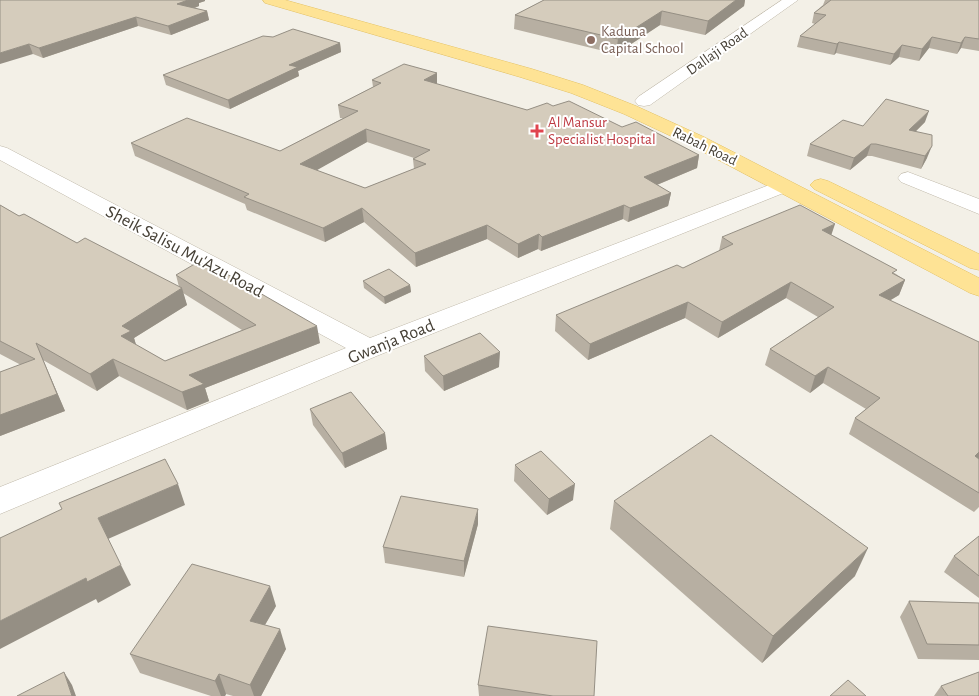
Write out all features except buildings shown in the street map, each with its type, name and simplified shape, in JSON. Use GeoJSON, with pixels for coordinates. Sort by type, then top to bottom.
{"type":"FeatureCollection","features":[{"type":"Feature","properties":{"kind":"main road","name":"Rabah Road"},"geometry":{"type":"LineString","coordinates":[[270,0],[526,72],[577,89],[794,181],[979,263]]}},
{"type":"Feature","properties":{"kind":"main road","name":"Rabah Road"},"geometry":{"type":"LineString","coordinates":[[306,0],[538,64],[591,81],[710,129],[753,151]]}},
{"type":"Feature","properties":{"kind":"main road","name":"Rabah Road"},"geometry":{"type":"LineString","coordinates":[[794,181],[979,288]]}},
{"type":"Feature","properties":{"kind":"street","name":"Dallaji Road"},"geometry":{"type":"LineString","coordinates":[[644,101],[791,0]]}},
{"type":"Feature","properties":{"kind":"street","name":"Sheik Salisu Mu'Azu Road"},"geometry":{"type":"LineString","coordinates":[[0,152],[370,349]]}},
{"type":"Feature","properties":{"kind":"street"},"geometry":{"type":"LineString","coordinates":[[908,178],[979,207]]}},
{"type":"Feature","properties":{"kind":"street","name":"Gwanja Road"},"geometry":{"type":"LineString","coordinates":[[0,501],[370,349],[794,181]]}},
{"type":"Feature","properties":{"kind":"place","name":"Kaduna Capital School"},"geometry":{"type":"Point","coordinates":[591,40]}},
{"type":"Feature","properties":{"kind":"place","name":"Al Mansur Specialist Hospital"},"geometry":{"type":"Point","coordinates":[537,131]}}]}
